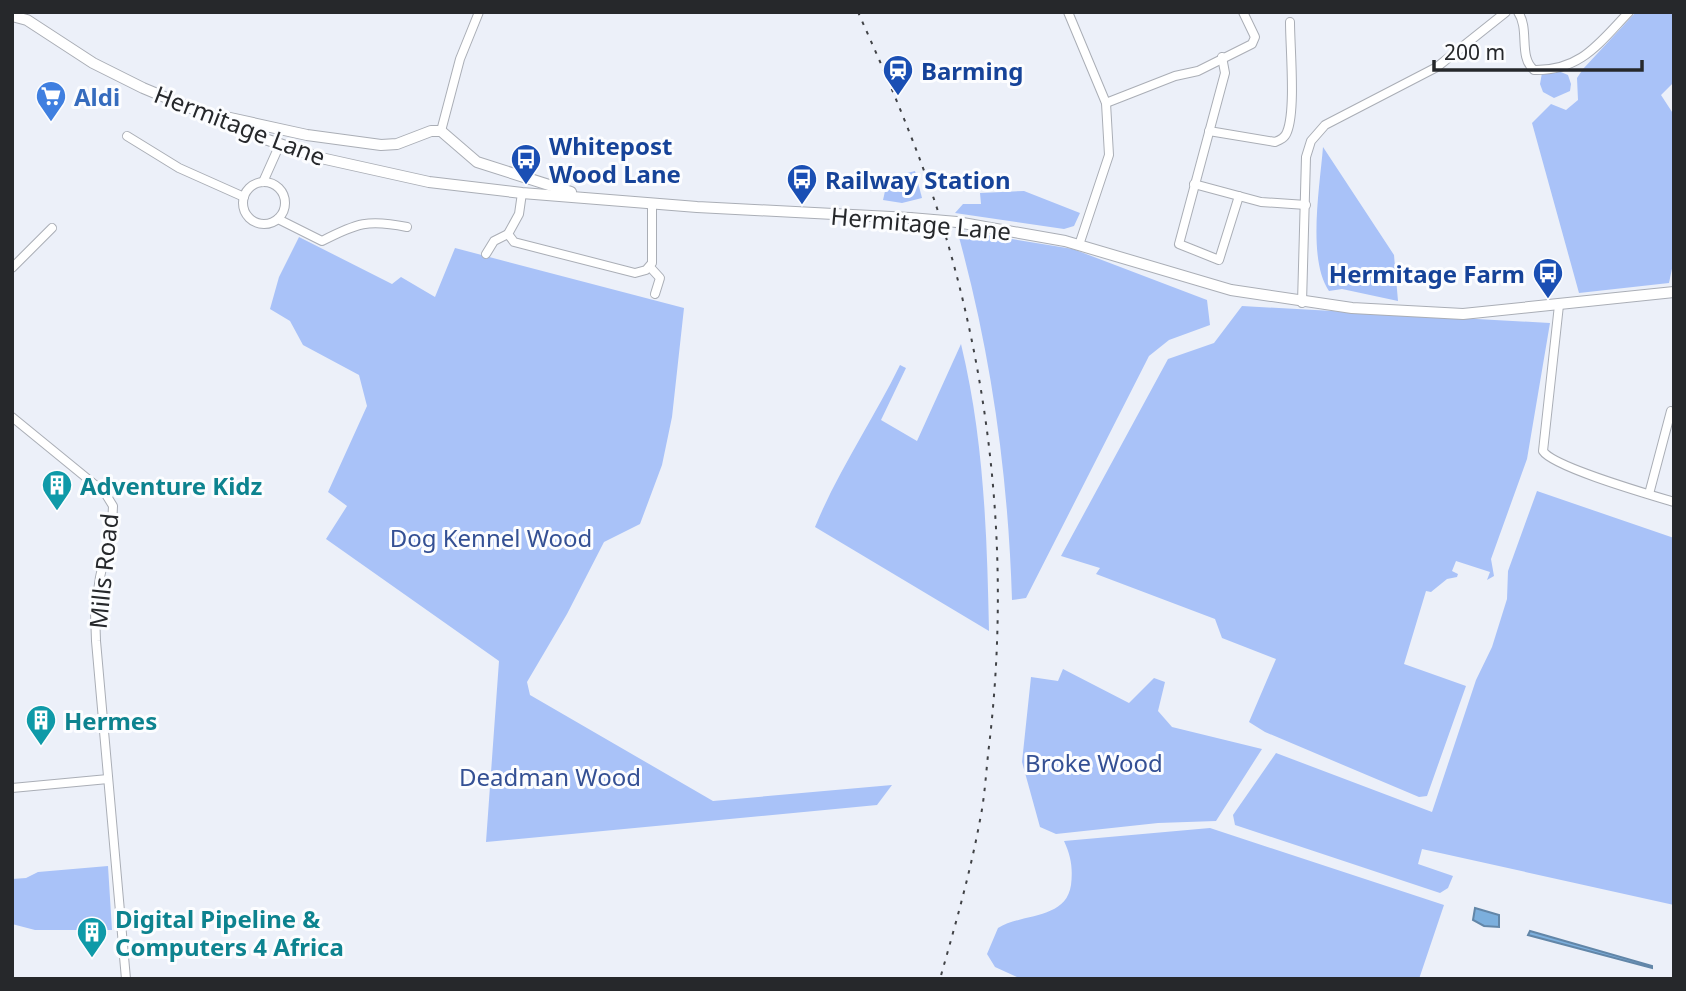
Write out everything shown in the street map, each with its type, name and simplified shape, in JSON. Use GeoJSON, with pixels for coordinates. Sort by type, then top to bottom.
{"type":"FeatureCollection","features":[{"type":"Feature","properties":{"kind":"main road","name":"Hermitage Lane"},"geometry":{"type":"LineString","coordinates":[[12,16],[25,16],[106,70],[280,144],[321,158],[429,182],[596,199],[957,222],[1079,245],[1231,290],[1302,303],[1463,314],[1674,292]]}},
{"type":"Feature","properties":{"kind":"main road"},"geometry":{"type":"LineString","coordinates":[[198,111],[307,135],[380,145],[397,144],[431,131],[441,131],[477,162],[596,199]]}},
{"type":"Feature","properties":{"kind":"street"},"geometry":{"type":"LineString","coordinates":[[441,131],[460,59],[479,12]]}},
{"type":"Feature","properties":{"kind":"street"},"geometry":{"type":"LineString","coordinates":[[1068,12],[1107,103],[1109,155],[1079,245]]}},
{"type":"Feature","properties":{"kind":"street"},"geometry":{"type":"LineString","coordinates":[[1107,103],[1175,76],[1198,71],[1255,41],[1243,12]]}},
{"type":"Feature","properties":{"kind":"street"},"geometry":{"type":"LineString","coordinates":[[1302,303],[1307,157],[1311,141],[1320,129],[1437,67],[1506,12]]}},
{"type":"Feature","properties":{"kind":"street"},"geometry":{"type":"LineString","coordinates":[[1518,12],[1522,19],[1528,65],[1534,71],[1540,71],[1576,64],[1629,12]]}},
{"type":"Feature","properties":{"kind":"street"},"geometry":{"type":"LineString","coordinates":[[1209,131],[1275,142],[1283,138],[1288,131],[1290,22]]}},
{"type":"Feature","properties":{"kind":"street"},"geometry":{"type":"LineString","coordinates":[[1223,57],[1225,73],[1179,244],[1219,260],[1239,196]]}},
{"type":"Feature","properties":{"kind":"street"},"geometry":{"type":"LineString","coordinates":[[127,135],[179,168],[244,197]]}},
{"type":"Feature","properties":{"kind":"street"},"geometry":{"type":"LineString","coordinates":[[263,183],[280,144]]}},
{"type":"Feature","properties":{"kind":"street"},"geometry":{"type":"LineString","coordinates":[[263,183],[276,186],[284,196],[285,209],[278,219],[265,224],[253,221],[244,211],[244,197],[251,187],[263,183]]}},
{"type":"Feature","properties":{"kind":"street"},"geometry":{"type":"LineString","coordinates":[[1194,184],[1261,202],[1306,205]]}},
{"type":"Feature","properties":{"kind":"street"},"geometry":{"type":"LineString","coordinates":[[486,254],[491,238],[508,234],[519,214],[522,192]]}},
{"type":"Feature","properties":{"kind":"street"},"geometry":{"type":"LineString","coordinates":[[652,203],[650,267],[660,278],[655,294]]}},
{"type":"Feature","properties":{"kind":"street"},"geometry":{"type":"LineString","coordinates":[[278,219],[322,241],[354,224],[373,220],[407,227]]}},
{"type":"Feature","properties":{"kind":"street"},"geometry":{"type":"LineString","coordinates":[[12,268],[52,228]]}},
{"type":"Feature","properties":{"kind":"street"},"geometry":{"type":"LineString","coordinates":[[508,234],[517,243],[635,273],[650,267]]}},
{"type":"Feature","properties":{"kind":"street"},"geometry":{"type":"LineString","coordinates":[[1559,304],[1543,451],[1546,456],[1577,470],[1674,502]]}},
{"type":"Feature","properties":{"kind":"street"},"geometry":{"type":"LineString","coordinates":[[1649,494],[1671,411]]}},
{"type":"Feature","properties":{"kind":"street","name":"Mills Road"},"geometry":{"type":"LineString","coordinates":[[12,418],[106,493],[113,506],[112,525],[95,612],[126,979]]}},
{"type":"Feature","properties":{"kind":"street"},"geometry":{"type":"LineString","coordinates":[[12,788],[108,779]]}},
{"type":"Feature","properties":{"kind":"green space"},"geometry":{"type":"Polygon","coordinates":[[[1636,12],[1674,12],[1674,82],[1661,95],[1674,115],[1674,259],[1669,283],[1579,293],[1532,123],[1551,104],[1566,110],[1578,100],[1577,78],[1636,12]]]}},
{"type":"Feature","properties":{"kind":"green space"},"geometry":{"type":"Polygon","coordinates":[[[1556,70],[1568,75],[1571,84],[1570,91],[1554,98],[1543,92],[1540,84],[1542,73],[1556,70]]]}},
{"type":"Feature","properties":{"kind":"green space"},"geometry":{"type":"Polygon","coordinates":[[[1323,147],[1394,255],[1398,301],[1342,289],[1329,291],[1322,277],[1318,260],[1317,222],[1323,147]]]}},
{"type":"Feature","properties":{"kind":"green space"},"geometry":{"type":"Polygon","coordinates":[[[915,171],[922,198],[902,203],[883,200],[888,178],[915,171]]]}},
{"type":"Feature","properties":{"kind":"green space"},"geometry":{"type":"Polygon","coordinates":[[[1024,191],[1080,213],[1074,226],[1064,229],[955,213],[963,204],[981,204],[980,193],[1024,191]]]}},
{"type":"Feature","properties":{"kind":"green space"},"geometry":{"type":"Polygon","coordinates":[[[957,230],[1073,249],[1207,300],[1210,325],[1169,340],[1149,356],[1026,598],[1012,600],[1007,506],[996,413],[979,321],[957,230]]]}},
{"type":"Feature","properties":{"kind":"green space","name":"Dog Kennel Wood"},"geometry":{"type":"Polygon","coordinates":[[[299,237],[392,284],[401,277],[435,297],[455,248],[684,308],[672,417],[662,465],[640,524],[604,542],[567,614],[527,682],[530,695],[713,801],[892,785],[877,805],[486,842],[499,661],[326,539],[347,506],[328,492],[367,406],[359,375],[303,345],[290,321],[270,309],[279,277],[299,237]]]}},
{"type":"Feature","properties":{"kind":"green space"},"geometry":{"type":"Polygon","coordinates":[[[1242,306],[1550,323],[1527,459],[1491,559],[1494,576],[1487,580],[1490,572],[1456,561],[1452,571],[1458,574],[1457,577],[1447,579],[1431,592],[1426,591],[1404,664],[1466,686],[1427,796],[1419,797],[1265,732],[1249,722],[1276,659],[1222,638],[1215,619],[1096,574],[1100,568],[1061,556],[1168,359],[1214,343],[1242,306]]]}},
{"type":"Feature","properties":{"kind":"green space"},"geometry":{"type":"Polygon","coordinates":[[[961,344],[979,451],[989,631],[815,527],[834,486],[900,365],[906,368],[881,420],[917,441],[961,344]]]}},
{"type":"Feature","properties":{"kind":"green space"},"geometry":{"type":"Polygon","coordinates":[[[1537,491],[1674,538],[1674,905],[1422,849],[1418,864],[1453,876],[1448,888],[1440,893],[1235,825],[1233,815],[1276,753],[1432,812],[1476,680],[1492,647],[1507,599],[1508,571],[1537,491]]]}},
{"type":"Feature","properties":{"kind":"green space","name":"Broke Wood"},"geometry":{"type":"Polygon","coordinates":[[[1063,669],[1129,703],[1154,678],[1165,682],[1158,711],[1172,727],[1262,749],[1216,821],[1158,823],[1056,834],[1040,827],[1022,762],[1031,677],[1058,681],[1063,669]]]}},
{"type":"Feature","properties":{"kind":"green space"},"geometry":{"type":"Polygon","coordinates":[[[1210,828],[1444,905],[1419,979],[1021,979],[995,967],[987,954],[998,928],[1052,910],[1067,896],[1072,868],[1064,841],[1210,828]]]}},
{"type":"Feature","properties":{"kind":"green space"},"geometry":{"type":"Polygon","coordinates":[[[108,866],[112,930],[35,930],[12,924],[12,879],[26,878],[38,872],[108,866]]]}},
{"type":"Feature","properties":{"kind":"shaded area"},"geometry":{"type":"Polygon","coordinates":[[[1475,908],[1499,915],[1499,927],[1484,926],[1473,920],[1475,908]]]}},
{"type":"Feature","properties":{"kind":"shaded area"},"geometry":{"type":"Polygon","coordinates":[[[1530,931],[1652,966],[1652,968],[1528,935],[1530,931]]]}},
{"type":"Feature","properties":{"kind":"railway"},"geometry":{"type":"LineString","coordinates":[[858,12],[918,155],[948,244],[977,368],[994,493],[998,620],[984,793],[972,860],[940,979]]}},
{"type":"Feature","properties":{"kind":"place","name":"Barming"},"geometry":{"type":"Point","coordinates":[898,97]}},
{"type":"Feature","properties":{"kind":"place","name":"Aldi"},"geometry":{"type":"Point","coordinates":[51,123]}},
{"type":"Feature","properties":{"kind":"place","name":"Whitepost Wood Lane"},"geometry":{"type":"Point","coordinates":[526,186]}},
{"type":"Feature","properties":{"kind":"place","name":"Railway Station"},"geometry":{"type":"Point","coordinates":[802,206]}},
{"type":"Feature","properties":{"kind":"place","name":"Hermitage Farm"},"geometry":{"type":"Point","coordinates":[1548,300]}},
{"type":"Feature","properties":{"kind":"place","name":"Adventure Kidz"},"geometry":{"type":"Point","coordinates":[57,512]}},
{"type":"Feature","properties":{"kind":"place","name":"Hermes"},"geometry":{"type":"Point","coordinates":[41,747]}},
{"type":"Feature","properties":{"kind":"place","name":"Digital Pipeline & Computers 4 Africa"},"geometry":{"type":"Point","coordinates":[92,959]}},
{"type":"Feature","properties":{"kind":"park label","name":"Deadman Wood"},"geometry":{"type":"Point","coordinates":[550,776]}}]}
